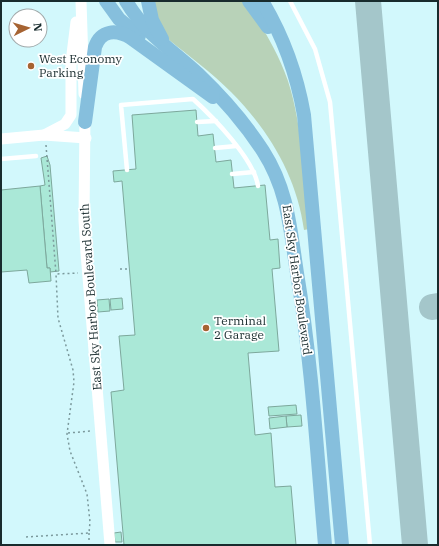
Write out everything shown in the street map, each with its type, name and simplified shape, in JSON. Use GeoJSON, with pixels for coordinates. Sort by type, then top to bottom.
{"type":"FeatureCollection","features":[{"type":"Feature","properties":{"kind":"main road"},"geometry":{"type":"LineString","coordinates":[[106,1],[119,19],[131,30],[230,108]]}},
{"type":"Feature","properties":{"kind":"main road","name":"East Sky Harbor Boulevard"},"geometry":{"type":"LineString","coordinates":[[126,1],[144,27],[198,74],[230,108],[263,151],[278,179],[288,208],[306,324],[325,545]]}},
{"type":"Feature","properties":{"kind":"main road"},"geometry":{"type":"LineString","coordinates":[[148,1],[152,20],[168,49]]}},
{"type":"Feature","properties":{"kind":"main road"},"geometry":{"type":"LineString","coordinates":[[249,1],[274,36],[292,68]]}},
{"type":"Feature","properties":{"kind":"main road","name":"East Sky Harbor Boulevard"},"geometry":{"type":"LineString","coordinates":[[262,1],[279,33],[292,68],[302,103],[307,139],[342,545]]}},
{"type":"Feature","properties":{"kind":"main road"},"geometry":{"type":"LineString","coordinates":[[85,122],[95,47],[101,36],[111,32],[122,34],[130,38],[182,77],[230,108]]}},
{"type":"Feature","properties":{"kind":"main road"},"geometry":{"type":"LineString","coordinates":[[316,442],[313,493],[316,545]]}},
{"type":"Feature","properties":{"kind":"street","name":"East Sky Harbor Boulevard South"},"geometry":{"type":"LineString","coordinates":[[80,1],[86,138],[84,220],[110,545]]}},
{"type":"Feature","properties":{"kind":"street"},"geometry":{"type":"LineString","coordinates":[[44,135],[65,124],[70,115],[71,62],[80,1]]}},
{"type":"Feature","properties":{"kind":"street"},"geometry":{"type":"LineString","coordinates":[[1,140],[44,135],[86,138]]}},
{"type":"Feature","properties":{"kind":"lane"},"geometry":{"type":"LineString","coordinates":[[290,1],[315,48],[330,102],[370,545]]}},
{"type":"Feature","properties":{"kind":"lane"},"geometry":{"type":"LineString","coordinates":[[127,170],[121,105],[193,99],[216,120],[236,146],[257,177],[258,186]]}},
{"type":"Feature","properties":{"kind":"lane"},"geometry":{"type":"LineString","coordinates":[[197,122],[216,120]]}},
{"type":"Feature","properties":{"kind":"lane"},"geometry":{"type":"LineString","coordinates":[[215,148],[236,146]]}},
{"type":"Feature","properties":{"kind":"lane"},"geometry":{"type":"LineString","coordinates":[[1,159],[36,156]]}},
{"type":"Feature","properties":{"kind":"lane"},"geometry":{"type":"LineString","coordinates":[[232,174],[254,172]]}},
{"type":"Feature","properties":{"kind":"path"},"geometry":{"type":"LineString","coordinates":[[46,147],[58,318],[73,370],[74,382],[68,433],[70,451],[87,494],[90,522],[88,533],[89,542]]}},
{"type":"Feature","properties":{"kind":"path"},"geometry":{"type":"LineString","coordinates":[[120,270],[129,269]]}},
{"type":"Feature","properties":{"kind":"path"},"geometry":{"type":"LineString","coordinates":[[56,274],[82,272]]}},
{"type":"Feature","properties":{"kind":"path"},"geometry":{"type":"LineString","coordinates":[[68,433],[94,430]]}},
{"type":"Feature","properties":{"kind":"path"},"geometry":{"type":"LineString","coordinates":[[26,537],[88,533]]}},
{"type":"Feature","properties":{"kind":"green space"},"geometry":{"type":"Polygon","coordinates":[[[151,1],[245,1],[269,40],[288,81],[300,136],[309,229],[304,230],[295,191],[288,173],[269,138],[245,107],[224,85],[168,39],[160,30],[151,1]]]}},
{"type":"Feature","properties":{"kind":"building","name":"Terminal 2 Garage"},"geometry":{"type":"Polygon","coordinates":[[[196,110],[198,136],[213,134],[216,162],[231,160],[234,188],[265,185],[270,240],[278,239],[280,268],[272,269],[279,351],[248,353],[255,435],[271,433],[275,487],[291,486],[296,545],[124,545],[111,392],[124,390],[119,336],[135,335],[122,181],[114,182],[113,171],[136,169],[132,115],[196,110]]]}},
{"type":"Feature","properties":{"kind":"building"},"geometry":{"type":"Polygon","coordinates":[[[47,156],[50,165],[59,271],[50,272],[50,268],[47,268],[40,186],[45,185],[41,158],[47,156]]]}},
{"type":"Feature","properties":{"kind":"building"},"geometry":{"type":"Polygon","coordinates":[[[40,186],[47,268],[50,268],[51,281],[29,283],[27,270],[1,272],[1,190],[40,186]]]}},
{"type":"Feature","properties":{"kind":"building"},"geometry":{"type":"Polygon","coordinates":[[[122,298],[123,309],[111,310],[110,299],[122,298]]]}},
{"type":"Feature","properties":{"kind":"building"},"geometry":{"type":"Polygon","coordinates":[[[109,299],[110,311],[98,312],[97,300],[109,299]]]}},
{"type":"Feature","properties":{"kind":"building"},"geometry":{"type":"Polygon","coordinates":[[[296,405],[297,414],[269,416],[268,407],[296,405]]]}},
{"type":"Feature","properties":{"kind":"building"},"geometry":{"type":"Polygon","coordinates":[[[301,415],[302,426],[287,427],[286,416],[301,415]]]}},
{"type":"Feature","properties":{"kind":"building"},"geometry":{"type":"Polygon","coordinates":[[[286,416],[287,427],[270,429],[269,418],[286,416]]]}},
{"type":"Feature","properties":{"kind":"building"},"geometry":{"type":"Polygon","coordinates":[[[121,532],[122,542],[115,542],[114,533],[121,532]]]}},
{"type":"Feature","properties":{"kind":"taxiway"},"geometry":{"type":"LineString","coordinates":[[368,1],[415,545]]}},
{"type":"Feature","properties":{"kind":"taxiway"},"geometry":{"type":"LineString","coordinates":[[432,307],[438,306]]}},
{"type":"Feature","properties":{"kind":"place","name":"West Economy Parking"},"geometry":{"type":"Point","coordinates":[31,66]}},
{"type":"Feature","properties":{"kind":"place","name":"Terminal 2 Garage"},"geometry":{"type":"Point","coordinates":[206,328]}}]}
